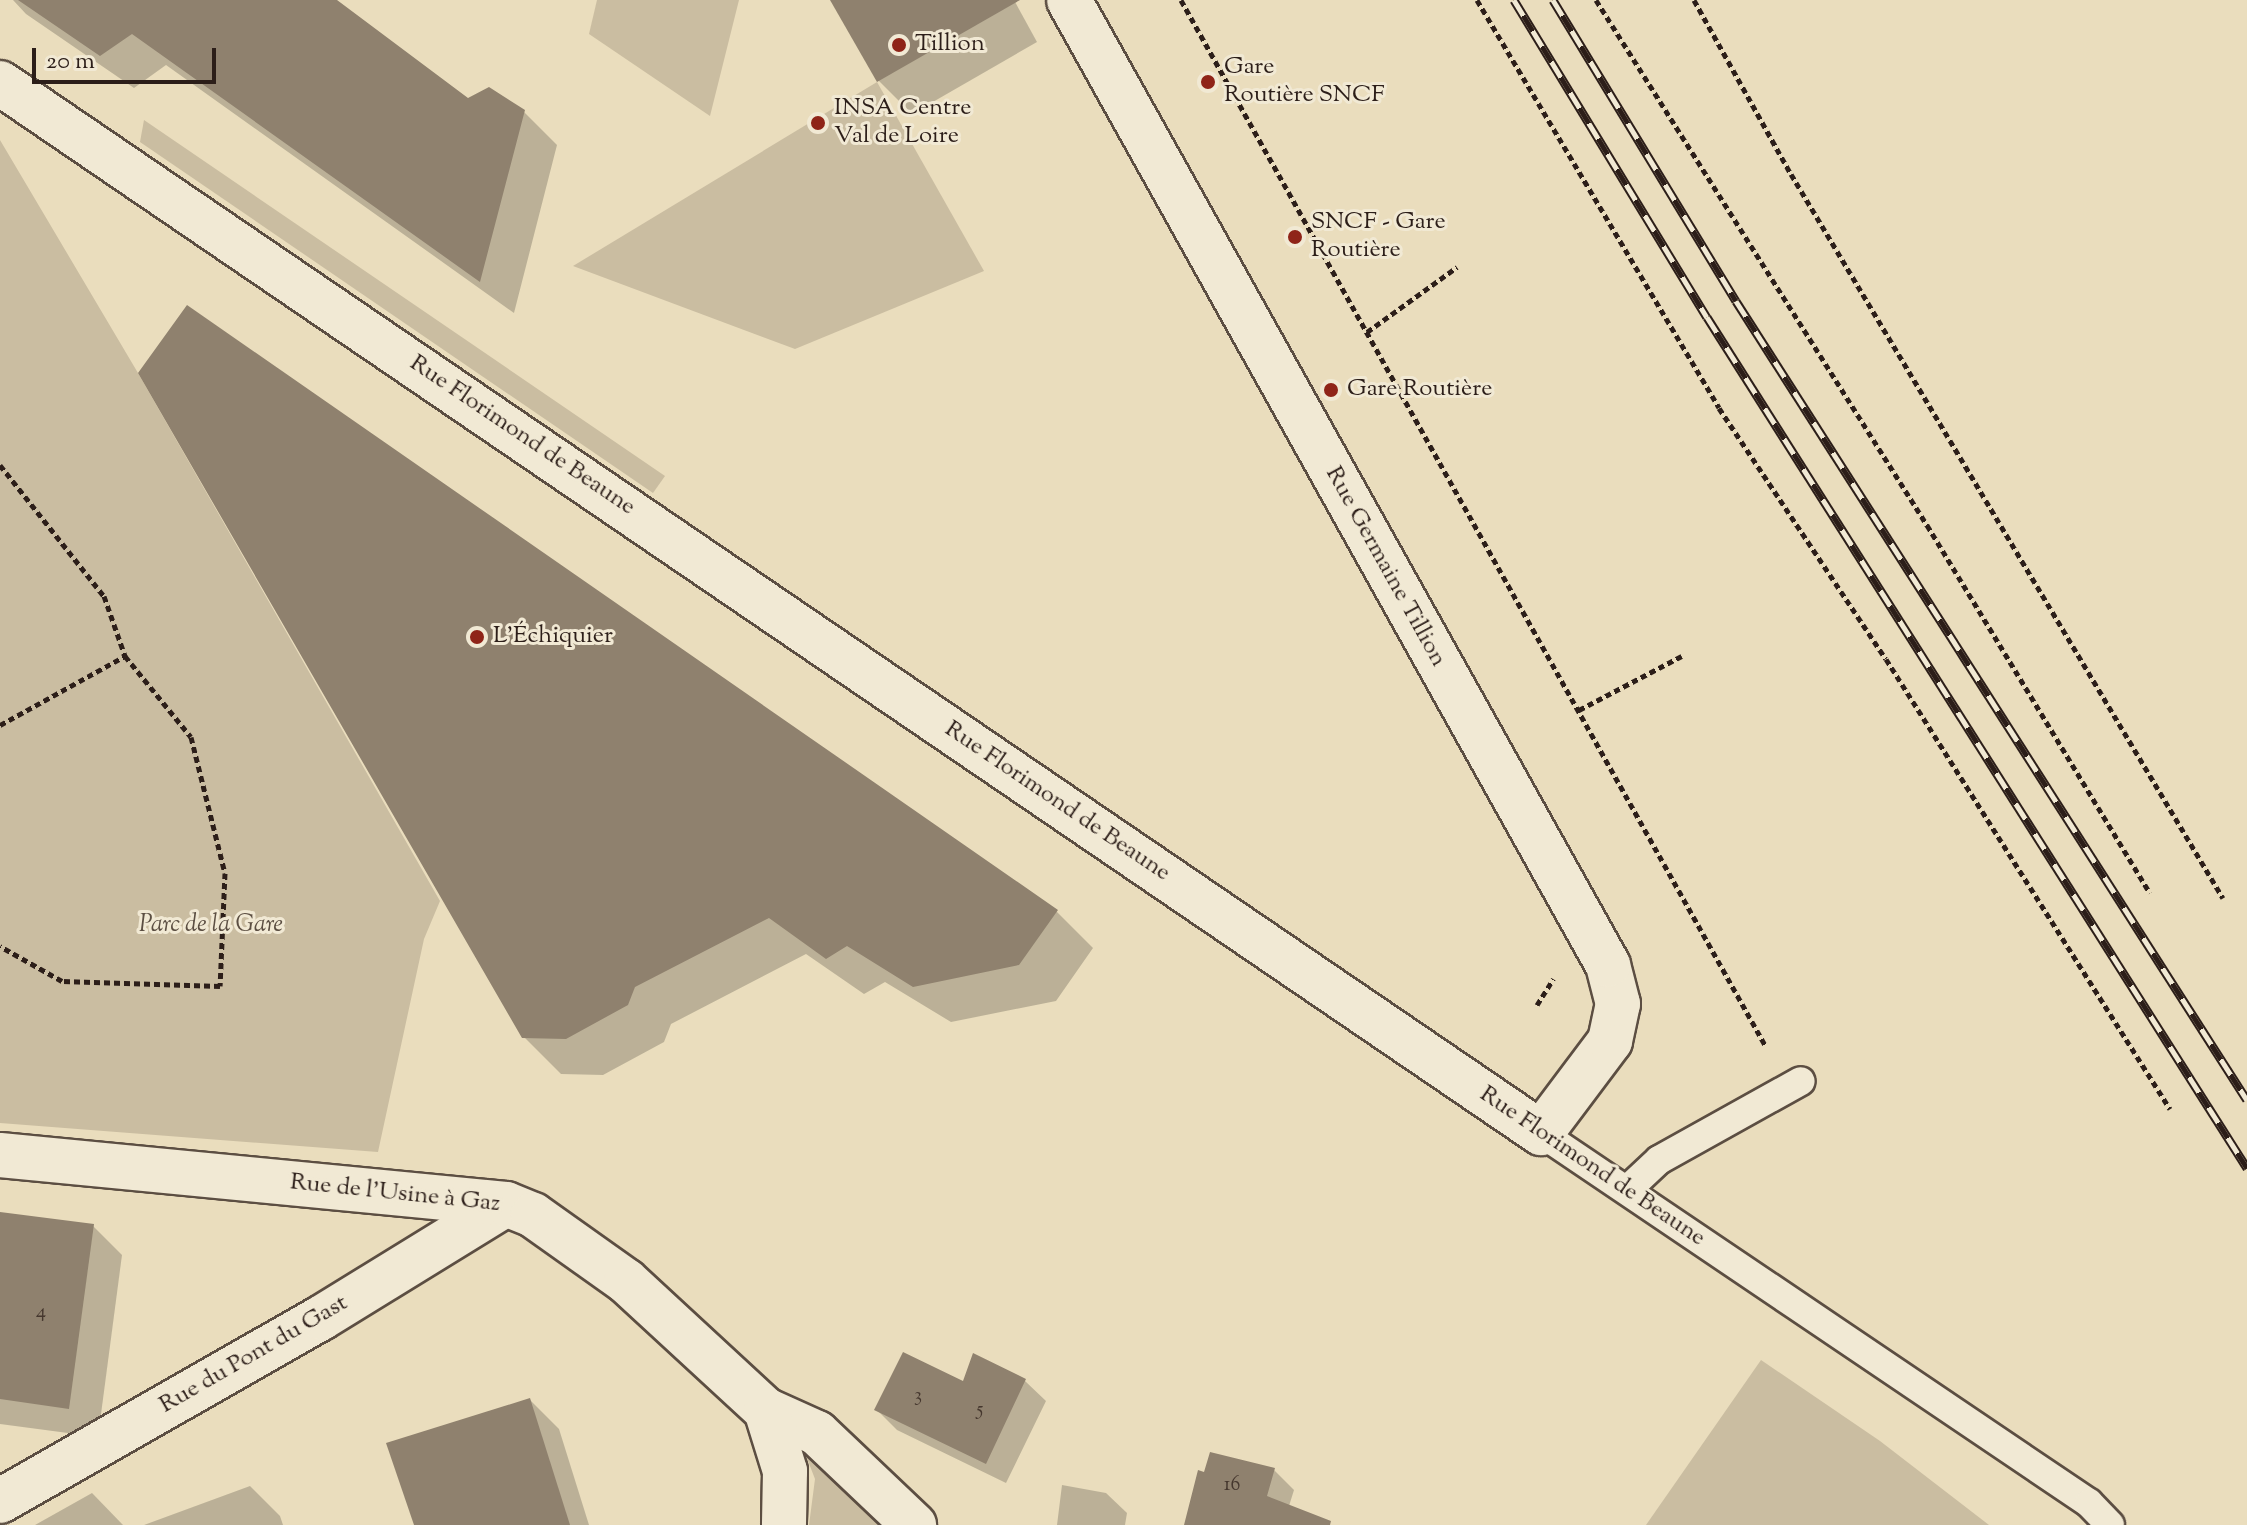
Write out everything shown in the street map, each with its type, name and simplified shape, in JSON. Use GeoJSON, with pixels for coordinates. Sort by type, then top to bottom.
{"type":"FeatureCollection","features":[{"type":"Feature","properties":{"kind":"street","name":"Rue Germaine Tillion"},"geometry":{"type":"LineString","coordinates":[[1069,0],[1608,965],[1618,1004],[1610,1041],[1541,1133]]}},
{"type":"Feature","properties":{"kind":"street","name":"Rue Florimond de Beaune"},"geometry":{"type":"LineString","coordinates":[[0,83],[1541,1133]]}},
{"type":"Feature","properties":{"kind":"street","name":"Rue de l'Usine à Gaz"},"geometry":{"type":"LineString","coordinates":[[0,1155],[506,1204],[533,1215],[626,1281],[766,1410],[817,1433],[914,1525]]}},
{"type":"Feature","properties":{"kind":"street","name":"Rue du Pont du Gast"},"geometry":{"type":"LineString","coordinates":[[0,1501],[321,1318],[506,1204]]}},
{"type":"Feature","properties":{"kind":"street"},"geometry":{"type":"LineString","coordinates":[[766,1410],[785,1471],[784,1525]]}},
{"type":"Feature","properties":{"kind":"lane"},"geometry":{"type":"LineString","coordinates":[[1627,1190],[1659,1160],[1801,1081]]}},
{"type":"Feature","properties":{"kind":"lane","name":"Rue Florimond de Beaune"},"geometry":{"type":"LineString","coordinates":[[1541,1133],[2089,1503],[2110,1525]]}},
{"type":"Feature","properties":{"kind":"path"},"geometry":{"type":"LineString","coordinates":[[1181,0],[1766,1043],[1756,1052]]}},
{"type":"Feature","properties":{"kind":"path"},"geometry":{"type":"LineString","coordinates":[[1477,0],[1719,408],[1886,659],[2170,1109]]}},
{"type":"Feature","properties":{"kind":"path"},"geometry":{"type":"LineString","coordinates":[[1596,0],[1927,525],[2150,893]]}},
{"type":"Feature","properties":{"kind":"path"},"geometry":{"type":"LineString","coordinates":[[1694,0],[1791,174],[2223,898]]}},
{"type":"Feature","properties":{"kind":"path"},"geometry":{"type":"LineString","coordinates":[[1367,332],[1457,267]]}},
{"type":"Feature","properties":{"kind":"path"},"geometry":{"type":"LineString","coordinates":[[0,465],[104,596],[125,656],[191,737],[225,873],[220,986],[62,981],[0,946]]}},
{"type":"Feature","properties":{"kind":"path"},"geometry":{"type":"LineString","coordinates":[[0,725],[125,656]]}},
{"type":"Feature","properties":{"kind":"path"},"geometry":{"type":"LineString","coordinates":[[1579,710],[1682,656]]}},
{"type":"Feature","properties":{"kind":"green space"},"geometry":{"type":"Polygon","coordinates":[[[597,0],[739,0],[710,116],[589,34],[597,0]]]}},
{"type":"Feature","properties":{"kind":"green space"},"geometry":{"type":"Polygon","coordinates":[[[877,82],[984,271],[795,349],[573,266],[877,82]]]}},
{"type":"Feature","properties":{"kind":"green space"},"geometry":{"type":"Polygon","coordinates":[[[144,120],[665,476],[653,493],[140,142],[144,120]]]}},
{"type":"Feature","properties":{"kind":"green space","name":"Parc de la Gare"},"geometry":{"type":"Polygon","coordinates":[[[0,140],[138,373],[440,901],[424,939],[378,1152],[0,1123],[0,140]]]}},
{"type":"Feature","properties":{"kind":"green space"},"geometry":{"type":"Polygon","coordinates":[[[1761,1360],[1880,1441],[1989,1525],[1646,1525],[1761,1360]]]}},
{"type":"Feature","properties":{"kind":"green space"},"geometry":{"type":"Polygon","coordinates":[[[803,1448],[888,1525],[809,1525],[815,1479],[803,1448]]]}},
{"type":"Feature","properties":{"kind":"building"},"geometry":{"type":"Polygon","coordinates":[[[18,0],[337,0],[468,98],[489,87],[525,110],[480,282],[132,34],[100,56],[18,0]]]}},
{"type":"Feature","properties":{"kind":"building","name":"Tillion"},"geometry":{"type":"Polygon","coordinates":[[[830,0],[1020,0],[877,82],[830,0]]]}},
{"type":"Feature","properties":{"kind":"building","name":"L'Échiquier"},"geometry":{"type":"Polygon","coordinates":[[[187,305],[1058,910],[1019,965],[913,987],[847,946],[826,959],[769,918],[635,987],[628,1005],[566,1039],[522,1038],[138,373],[187,305]]]}},
{"type":"Feature","properties":{"kind":"building"},"geometry":{"type":"Polygon","coordinates":[[[0,1212],[94,1224],[69,1409],[0,1399],[0,1212]]]}},
{"type":"Feature","properties":{"kind":"building"},"geometry":{"type":"Polygon","coordinates":[[[903,1352],[963,1381],[973,1353],[1026,1379],[986,1464],[874,1410],[903,1352]]]}},
{"type":"Feature","properties":{"kind":"building"},"geometry":{"type":"Polygon","coordinates":[[[530,1398],[570,1525],[414,1525],[386,1443],[530,1398]]]}},
{"type":"Feature","properties":{"kind":"building"},"geometry":{"type":"Polygon","coordinates":[[[1210,1452],[1275,1468],[1267,1496],[1331,1521],[1330,1525],[1184,1525],[1198,1470],[1204,1472],[1210,1452]]]}},
{"type":"Feature","properties":{"kind":"railway"},"geometry":{"type":"LineString","coordinates":[[1514,0],[1707,317],[2247,1168]]}},
{"type":"Feature","properties":{"kind":"railway"},"geometry":{"type":"LineString","coordinates":[[1553,0],[1736,301],[2247,1100]]}},
{"type":"Feature","properties":{"kind":"place","name":"Tillion"},"geometry":{"type":"Point","coordinates":[899,45]}},
{"type":"Feature","properties":{"kind":"place","name":"Gare Routière SNCF"},"geometry":{"type":"Point","coordinates":[1208,82]}},
{"type":"Feature","properties":{"kind":"place","name":"INSA Centre Val de Loire"},"geometry":{"type":"Point","coordinates":[818,123]}},
{"type":"Feature","properties":{"kind":"place","name":"SNCF - Gare Routière"},"geometry":{"type":"Point","coordinates":[1295,237]}},
{"type":"Feature","properties":{"kind":"place","name":"Gare Routière"},"geometry":{"type":"Point","coordinates":[1331,390]}},
{"type":"Feature","properties":{"kind":"place","name":"L'Échiquier"},"geometry":{"type":"Point","coordinates":[477,637]}}]}
